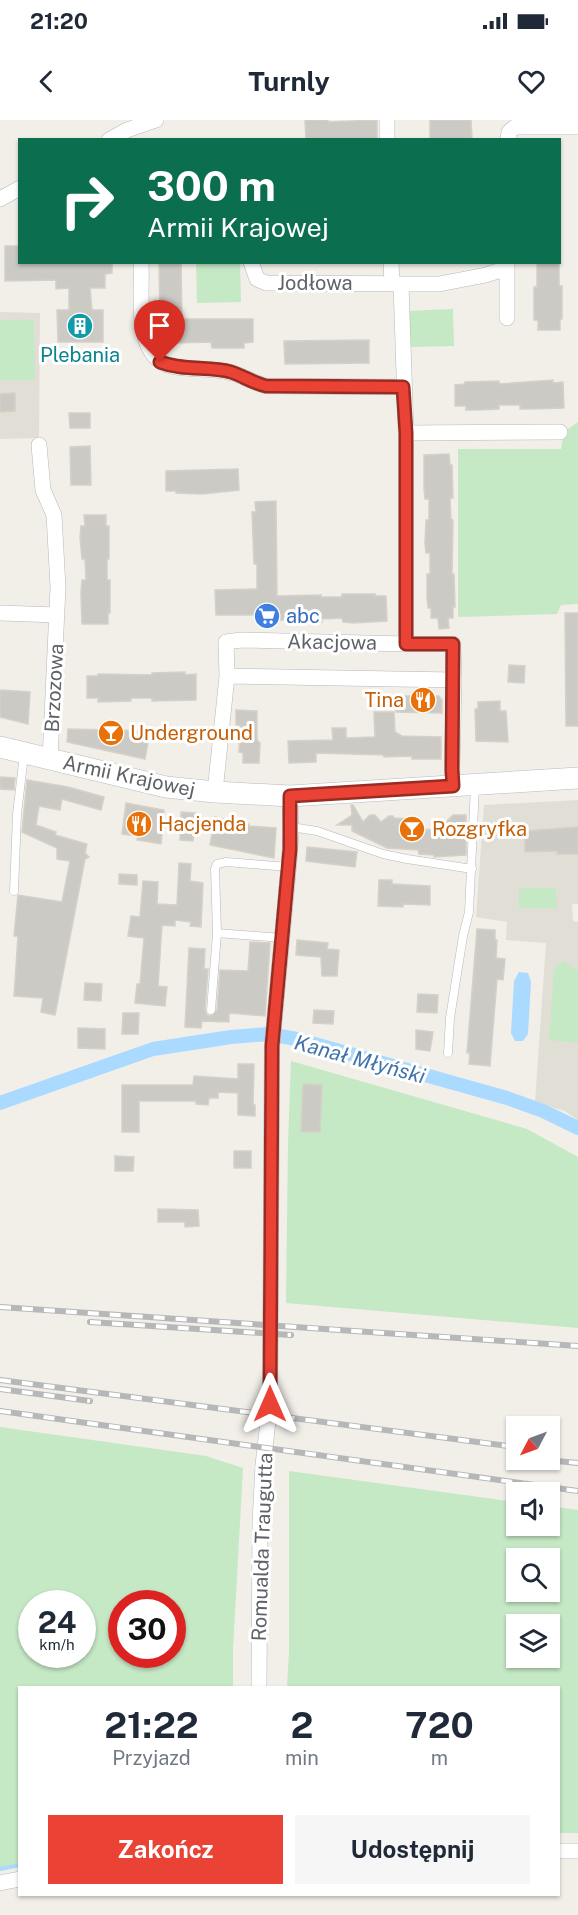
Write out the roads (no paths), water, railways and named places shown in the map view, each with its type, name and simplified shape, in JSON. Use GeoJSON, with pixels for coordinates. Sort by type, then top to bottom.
{"type":"FeatureCollection","features":[{"type":"Feature","properties":{"kind":"street"},"geometry":{"type":"LineString","coordinates":[[113,138],[156,120]]}},
{"type":"Feature","properties":{"kind":"street"},"geometry":{"type":"LineString","coordinates":[[387,120],[387,138]]}},
{"type":"Feature","properties":{"kind":"street"},"geometry":{"type":"LineString","coordinates":[[508,138],[509,132],[515,127],[578,127]]}},
{"type":"Feature","properties":{"kind":"street"},"geometry":{"type":"LineString","coordinates":[[0,199],[18,189]]}},
{"type":"Feature","properties":{"kind":"street"},"geometry":{"type":"LineString","coordinates":[[141,264],[143,331],[149,351],[160,362],[172,367],[231,372],[255,384],[266,386],[403,387]]}},
{"type":"Feature","properties":{"kind":"street","name":"Jodłowa"},"geometry":{"type":"LineString","coordinates":[[252,264],[257,279],[266,283],[439,284],[486,275],[507,266],[507,318]]}},
{"type":"Feature","properties":{"kind":"street"},"geometry":{"type":"LineString","coordinates":[[392,264],[397,284]]}},
{"type":"Feature","properties":{"kind":"street","name":"Akacjowa"},"geometry":{"type":"LineString","coordinates":[[215,792],[227,676],[226,642],[244,640],[406,644],[406,433],[397,284]]}},
{"type":"Feature","properties":{"kind":"street"},"geometry":{"type":"LineString","coordinates":[[406,433],[560,432]]}},
{"type":"Feature","properties":{"kind":"street","name":"Brzozowa"},"geometry":{"type":"LineString","coordinates":[[39,445],[43,490],[54,515],[58,587],[50,760]]}},
{"type":"Feature","properties":{"kind":"street","name":"Brzozowa"},"geometry":{"type":"LineString","coordinates":[[0,613],[57,615]]}},
{"type":"Feature","properties":{"kind":"street"},"geometry":{"type":"LineString","coordinates":[[406,644],[453,644],[453,786]]}},
{"type":"Feature","properties":{"kind":"street","name":"Akacjowa"},"geometry":{"type":"LineString","coordinates":[[227,676],[454,680]]}},
{"type":"Feature","properties":{"kind":"street","name":"Armii Krajowej"},"geometry":{"type":"LineString","coordinates":[[0,747],[166,787],[215,792],[290,796],[578,778]]}},
{"type":"Feature","properties":{"kind":"street","name":"Romualda Traugutta"},"geometry":{"type":"LineString","coordinates":[[259,1686],[260,1522],[263,1465],[270,1404],[272,1046],[289,867],[290,796]]}},
{"type":"Feature","properties":{"kind":"street"},"geometry":{"type":"LineString","coordinates":[[560,1851],[578,1851]]}},
{"type":"Feature","properties":{"kind":"street"},"geometry":{"type":"LineString","coordinates":[[0,1883],[18,1880]]}},
{"type":"Feature","properties":{"kind":"lane"},"geometry":{"type":"LineString","coordinates":[[14,891],[17,814],[24,753]]}},
{"type":"Feature","properties":{"kind":"lane"},"geometry":{"type":"LineString","coordinates":[[448,1053],[450,1018],[469,912],[475,785]]}},
{"type":"Feature","properties":{"kind":"lane"},"geometry":{"type":"LineString","coordinates":[[291,827],[316,831],[383,854],[472,869]]}},
{"type":"Feature","properties":{"kind":"lane"},"geometry":{"type":"LineString","coordinates":[[211,1010],[217,933],[215,868],[217,864],[226,862],[289,867]]}},
{"type":"Feature","properties":{"kind":"lane"},"geometry":{"type":"LineString","coordinates":[[217,933],[282,938]]}},
{"type":"Feature","properties":{"kind":"water"},"geometry":{"type":"Polygon","coordinates":[[[519,972],[528,973],[531,982],[528,1034],[523,1041],[515,1041],[511,1033],[514,981],[519,972]]]}},
{"type":"Feature","properties":{"kind":"waterway","name":"Kanał Młyński"},"geometry":{"type":"LineString","coordinates":[[0,1103],[153,1049],[231,1037],[268,1034],[297,1039],[507,1098],[543,1111],[578,1128]]}},
{"type":"Feature","properties":{"kind":"waterway"},"geometry":{"type":"LineString","coordinates":[[0,1869],[18,1865]]}},
{"type":"Feature","properties":{"kind":"railway"},"geometry":{"type":"LineString","coordinates":[[0,1307],[578,1346]]}},
{"type":"Feature","properties":{"kind":"railway"},"geometry":{"type":"LineString","coordinates":[[90,1322],[291,1335]]}},
{"type":"Feature","properties":{"kind":"railway"},"geometry":{"type":"LineString","coordinates":[[0,1380],[506,1446]]}},
{"type":"Feature","properties":{"kind":"railway"},"geometry":{"type":"LineString","coordinates":[[0,1389],[90,1401]]}},
{"type":"Feature","properties":{"kind":"railway"},"geometry":{"type":"LineString","coordinates":[[0,1411],[578,1491]]}},
{"type":"Feature","properties":{"kind":"railway"},"geometry":{"type":"LineString","coordinates":[[560,1461],[578,1463]]}},
{"type":"Feature","properties":{"kind":"place","name":"Plebania"},"geometry":{"type":"Point","coordinates":[80,326]}},
{"type":"Feature","properties":{"kind":"place","name":"abc"},"geometry":{"type":"Point","coordinates":[267,616]}},
{"type":"Feature","properties":{"kind":"place","name":"Tina"},"geometry":{"type":"Point","coordinates":[423,700]}},
{"type":"Feature","properties":{"kind":"place","name":"Underground"},"geometry":{"type":"Point","coordinates":[111,733]}},
{"type":"Feature","properties":{"kind":"place","name":"Hacjenda"},"geometry":{"type":"Point","coordinates":[139,824]}},
{"type":"Feature","properties":{"kind":"place","name":"Rozgryfka"},"geometry":{"type":"Point","coordinates":[412,829]}}]}
